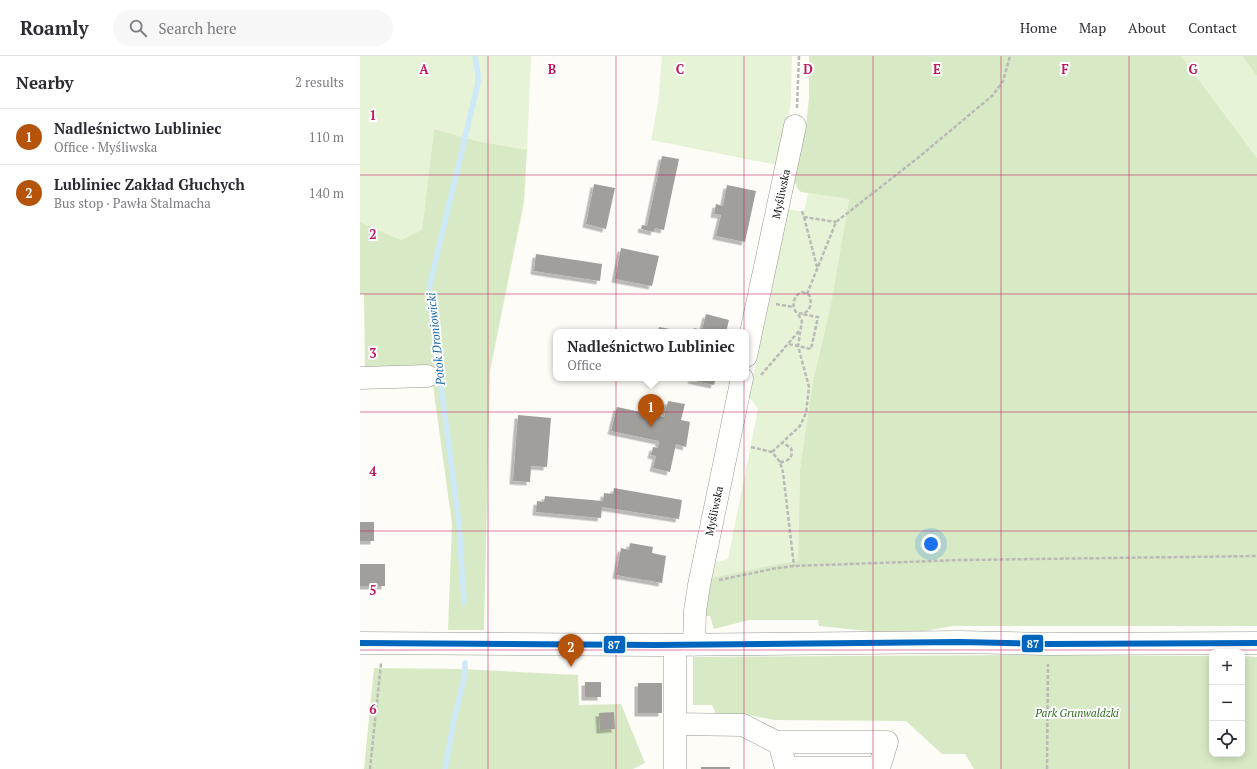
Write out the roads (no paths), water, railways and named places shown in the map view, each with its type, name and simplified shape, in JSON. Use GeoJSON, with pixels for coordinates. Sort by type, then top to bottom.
{"type":"FeatureCollection","features":[{"type":"Feature","properties":{"kind":"street","name":"Myśliwska"},"geometry":{"type":"LineString","coordinates":[[749,342],[795,126]]}},
{"type":"Feature","properties":{"kind":"street"},"geometry":{"type":"LineString","coordinates":[[360,378],[426,376]]}},
{"type":"Feature","properties":{"kind":"street","name":"Myśliwska"},"geometry":{"type":"LineString","coordinates":[[675,769],[675,724],[684,645],[695,611],[699,585],[750,379]]}},
{"type":"Feature","properties":{"kind":"street"},"geometry":{"type":"LineString","coordinates":[[360,643],[684,645],[960,642],[1048,644],[1257,643]]}},
{"type":"Feature","properties":{"kind":"street"},"geometry":{"type":"LineString","coordinates":[[675,724],[743,725],[776,742],[780,742]]}},
{"type":"Feature","properties":{"kind":"waterway","name":"Potok Droniowicki"},"geometry":{"type":"LineString","coordinates":[[464,602],[459,524],[429,294],[430,284],[478,83],[475,56]]}},
{"type":"Feature","properties":{"kind":"waterway","name":"Potok Droniowicki"},"geometry":{"type":"LineString","coordinates":[[445,769],[454,719],[465,674],[465,663]]}},
{"type":"Feature","properties":{"kind":"place","name":"Nadleśnictwo Lubliniec"},"geometry":{"type":"Point","coordinates":[651,427]}},
{"type":"Feature","properties":{"kind":"place","name":"Lubliniec Zakład Głuchych"},"geometry":{"type":"Point","coordinates":[571,667]}},
{"type":"Feature","properties":{"kind":"park label","name":"Park Grunwaldzki"},"geometry":{"type":"Point","coordinates":[1077,713]}}]}
